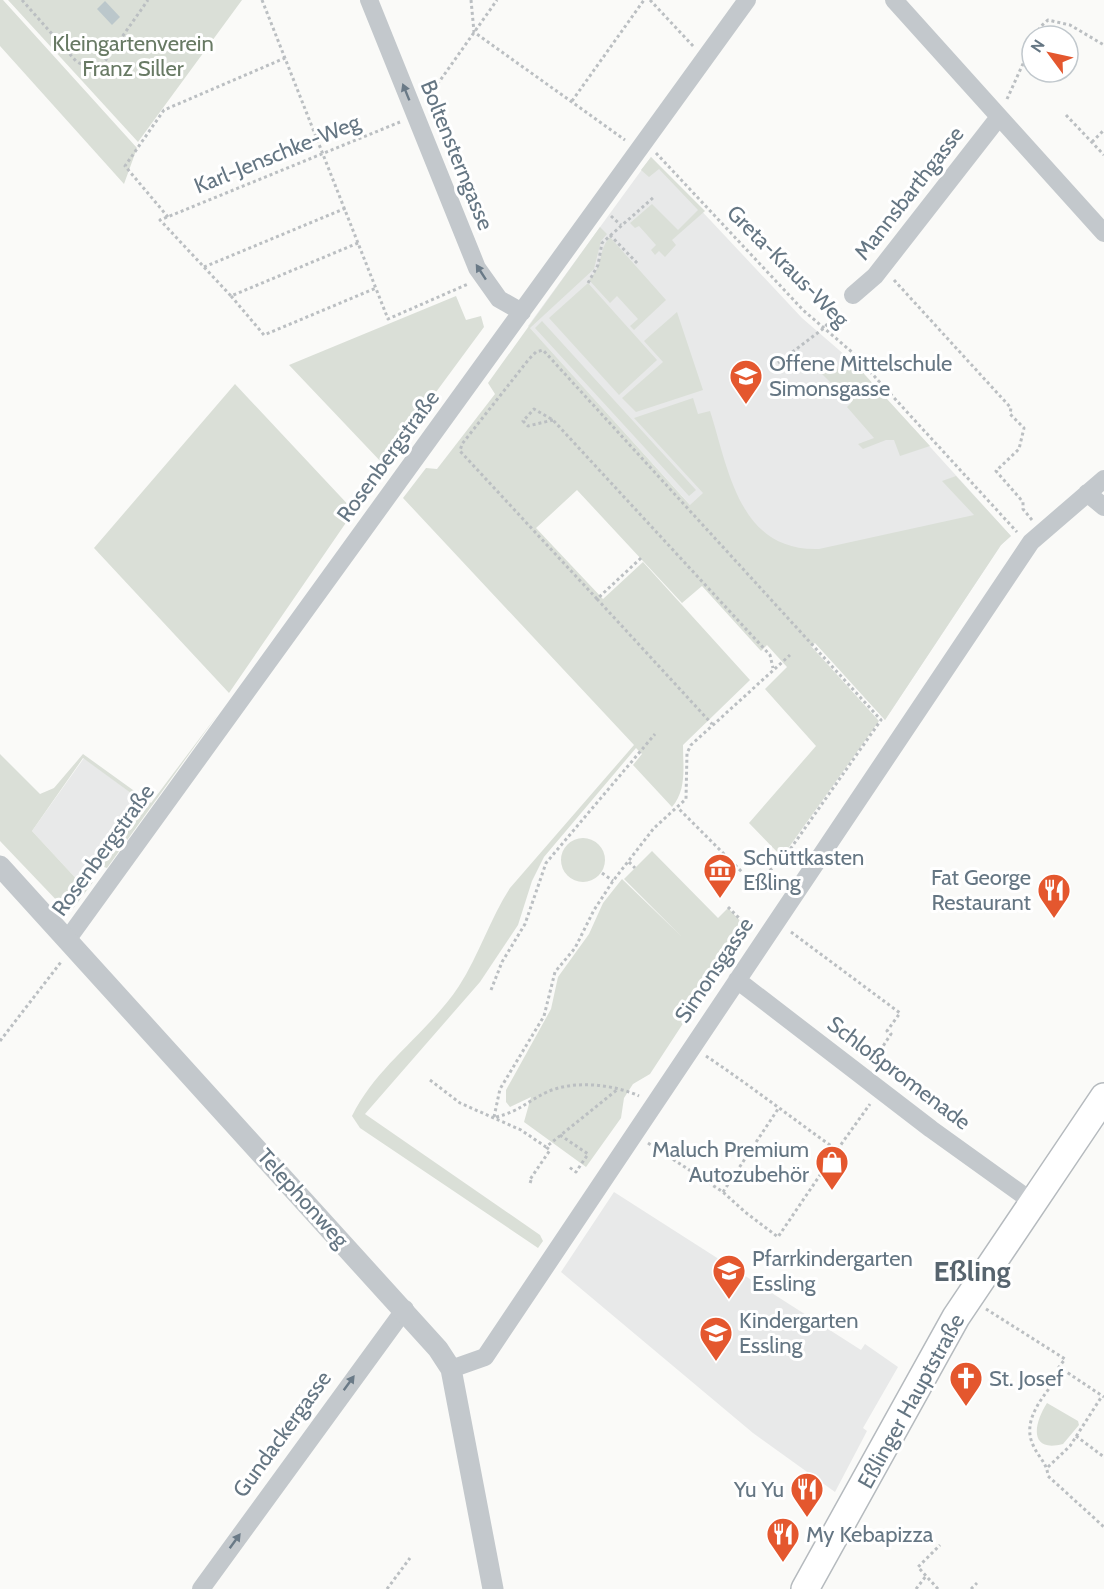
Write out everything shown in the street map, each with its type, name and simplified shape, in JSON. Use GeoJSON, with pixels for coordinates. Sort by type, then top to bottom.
{"type":"FeatureCollection","features":[{"type":"Feature","properties":{"kind":"main road","name":"Eßlinger Hauptstraße"},"geometry":{"type":"LineString","coordinates":[[805,1589],[956,1317],[1104,1097]]}},
{"type":"Feature","properties":{"kind":"street","name":"Boltensterngasse"},"geometry":{"type":"LineString","coordinates":[[369,0],[477,268],[499,299],[522,312]]}},
{"type":"Feature","properties":{"kind":"street","name":"Rosenbergstraße"},"geometry":{"type":"LineString","coordinates":[[70,943],[747,0]]}},
{"type":"Feature","properties":{"kind":"street"},"geometry":{"type":"LineString","coordinates":[[894,0],[1104,233]]}},
{"type":"Feature","properties":{"kind":"street","name":"Mannsbarthgasse"},"geometry":{"type":"LineString","coordinates":[[853,295],[882,267],[999,117]]}},
{"type":"Feature","properties":{"kind":"street","name":"Simonsgasse"},"geometry":{"type":"LineString","coordinates":[[451,1369],[484,1357],[1032,542],[1104,479]]}},
{"type":"Feature","properties":{"kind":"street"},"geometry":{"type":"LineString","coordinates":[[1087,493],[1104,507]]}},
{"type":"Feature","properties":{"kind":"street","name":"Telephonweg"},"geometry":{"type":"LineString","coordinates":[[0,866],[405,1309],[438,1348],[451,1369],[493,1589]]}},
{"type":"Feature","properties":{"kind":"street","name":"Schloßpromenade"},"geometry":{"type":"LineString","coordinates":[[737,980],[931,1129],[1034,1203]]}},
{"type":"Feature","properties":{"kind":"street","name":"Gundackergasse"},"geometry":{"type":"LineString","coordinates":[[201,1589],[405,1309]]}},
{"type":"Feature","properties":{"kind":"path"},"geometry":{"type":"LineString","coordinates":[[22,0],[76,61],[84,67],[92,67],[103,64],[148,0]]}},
{"type":"Feature","properties":{"kind":"path"},"geometry":{"type":"LineString","coordinates":[[262,0],[388,319],[484,278]]}},
{"type":"Feature","properties":{"kind":"path"},"geometry":{"type":"LineString","coordinates":[[471,0],[474,32],[627,141]]}},
{"type":"Feature","properties":{"kind":"path"},"geometry":{"type":"LineString","coordinates":[[425,102],[497,0]]}},
{"type":"Feature","properties":{"kind":"path"},"geometry":{"type":"LineString","coordinates":[[572,101],[644,0]]}},
{"type":"Feature","properties":{"kind":"path"},"geometry":{"type":"LineString","coordinates":[[650,0],[705,59]]}},
{"type":"Feature","properties":{"kind":"path"},"geometry":{"type":"LineString","coordinates":[[1043,24],[1048,20],[1058,20],[1065,24]]}},
{"type":"Feature","properties":{"kind":"path"},"geometry":{"type":"LineString","coordinates":[[1080,32],[1104,45]]}},
{"type":"Feature","properties":{"kind":"path"},"geometry":{"type":"LineString","coordinates":[[168,217],[125,166],[164,110],[285,58]]}},
{"type":"Feature","properties":{"kind":"path"},"geometry":{"type":"LineString","coordinates":[[999,117],[1020,71]]}},
{"type":"Feature","properties":{"kind":"path"},"geometry":{"type":"LineString","coordinates":[[1066,115],[1104,155]]}},
{"type":"Feature","properties":{"kind":"path","name":"Karl-Jenschke-Weg"},"geometry":{"type":"LineString","coordinates":[[204,267],[160,220],[406,120]]}},
{"type":"Feature","properties":{"kind":"path"},"geometry":{"type":"LineString","coordinates":[[1092,142],[1104,130]]}},
{"type":"Feature","properties":{"kind":"path","name":"Greta-Kraus-Weg"},"geometry":{"type":"LineString","coordinates":[[651,151],[657,153],[803,310],[853,353],[1020,535],[1022,532]]}},
{"type":"Feature","properties":{"kind":"path"},"geometry":{"type":"LineString","coordinates":[[588,283],[598,265],[602,243],[655,196]]}},
{"type":"Feature","properties":{"kind":"path"},"geometry":{"type":"LineString","coordinates":[[346,208],[204,267],[264,335],[376,288]]}},
{"type":"Feature","properties":{"kind":"path"},"geometry":{"type":"LineString","coordinates":[[607,212],[622,226]]}},
{"type":"Feature","properties":{"kind":"path"},"geometry":{"type":"LineString","coordinates":[[610,235],[638,264]]}},
{"type":"Feature","properties":{"kind":"path"},"geometry":{"type":"LineString","coordinates":[[231,297],[358,243]]}},
{"type":"Feature","properties":{"kind":"path"},"geometry":{"type":"LineString","coordinates":[[882,267],[1011,408],[1010,414],[1024,428],[1019,449],[996,471],[1023,502],[1023,509],[1034,521]]}},
{"type":"Feature","properties":{"kind":"path"},"geometry":{"type":"LineString","coordinates":[[778,363],[824,328],[836,314]]}},
{"type":"Feature","properties":{"kind":"path"},"geometry":{"type":"LineString","coordinates":[[678,808],[754,884],[783,858],[881,720],[543,350],[536,352],[462,444],[460,451],[712,724]]}},
{"type":"Feature","properties":{"kind":"path"},"geometry":{"type":"LineString","coordinates":[[553,420],[528,426],[523,421],[534,410],[553,420],[770,655],[775,666],[771,672]]}},
{"type":"Feature","properties":{"kind":"path"},"geometry":{"type":"LineString","coordinates":[[597,599],[641,558]]}},
{"type":"Feature","properties":{"kind":"path"},"geometry":{"type":"LineString","coordinates":[[494,1117],[500,1089],[544,1016],[555,972],[575,948],[594,910],[613,881],[654,828],[686,799],[687,753],[691,745],[790,655]]}},
{"type":"Feature","properties":{"kind":"path"},"geometry":{"type":"LineString","coordinates":[[711,716],[712,724]]}},
{"type":"Feature","properties":{"kind":"path"},"geometry":{"type":"LineString","coordinates":[[490,990],[502,963],[525,924],[546,866],[655,734]]}},
{"type":"Feature","properties":{"kind":"path"},"geometry":{"type":"LineString","coordinates":[[629,862],[635,868]]}},
{"type":"Feature","properties":{"kind":"path"},"geometry":{"type":"LineString","coordinates":[[602,873],[613,881]]}},
{"type":"Feature","properties":{"kind":"path"},"geometry":{"type":"LineString","coordinates":[[728,908],[764,939]]}},
{"type":"Feature","properties":{"kind":"path"},"geometry":{"type":"LineString","coordinates":[[787,929],[900,1013],[887,1031],[891,1034],[868,1069]]}},
{"type":"Feature","properties":{"kind":"path","name":"Rosenbergstraße"},"geometry":{"type":"LineString","coordinates":[[0,1041],[70,943]]}},
{"type":"Feature","properties":{"kind":"path"},"geometry":{"type":"LineString","coordinates":[[692,1047],[751,1085],[778,1109],[837,1150]]}},
{"type":"Feature","properties":{"kind":"path"},"geometry":{"type":"LineString","coordinates":[[430,1080],[460,1103],[494,1117],[550,1150],[529,1181],[532,1182]]}},
{"type":"Feature","properties":{"kind":"path"},"geometry":{"type":"LineString","coordinates":[[494,1117],[518,1111],[546,1093],[568,1084],[618,1089],[655,1103]]}},
{"type":"Feature","properties":{"kind":"path"},"geometry":{"type":"LineString","coordinates":[[546,1147],[618,1089]]}},
{"type":"Feature","properties":{"kind":"path"},"geometry":{"type":"LineString","coordinates":[[634,1134],[723,1192],[778,1237],[876,1095]]}},
{"type":"Feature","properties":{"kind":"path"},"geometry":{"type":"LineString","coordinates":[[723,1192],[778,1109]]}},
{"type":"Feature","properties":{"kind":"path"},"geometry":{"type":"LineString","coordinates":[[560,1135],[588,1154],[576,1172],[569,1167]]}},
{"type":"Feature","properties":{"kind":"path"},"geometry":{"type":"LineString","coordinates":[[988,1310],[1065,1359],[1059,1367],[1103,1396],[1076,1436],[1048,1467]]}},
{"type":"Feature","properties":{"kind":"path"},"geometry":{"type":"LineString","coordinates":[[1063,1370],[1030,1418],[1028,1436],[1048,1467],[1048,1476],[1104,1527]]}},
{"type":"Feature","properties":{"kind":"path"},"geometry":{"type":"LineString","coordinates":[[1076,1436],[1104,1457]]}},
{"type":"Feature","properties":{"kind":"path"},"geometry":{"type":"LineString","coordinates":[[938,1589],[918,1567],[940,1545]]}},
{"type":"Feature","properties":{"kind":"path"},"geometry":{"type":"LineString","coordinates":[[387,1589],[410,1558]]}},
{"type":"Feature","properties":{"kind":"path"},"geometry":{"type":"LineString","coordinates":[[916,1589],[927,1576]]}},
{"type":"Feature","properties":{"kind":"path"},"geometry":{"type":"LineString","coordinates":[[971,1589],[977,1583]]}},
{"type":"Feature","properties":{"kind":"shaded area"},"geometry":{"type":"Polygon","coordinates":[[[105,1],[120,17],[112,25],[97,9],[105,1]]]}},
{"type":"Feature","properties":{"kind":"shaded area","name":"Offene Mittelschule Simonsgasse"},"geometry":{"type":"Polygon","coordinates":[[[651,157],[802,318],[854,363],[1011,536],[1001,545],[885,720],[528,326],[651,157]]]}},
{"type":"Feature","properties":{"kind":"shaded area"},"geometry":{"type":"Polygon","coordinates":[[[84,758],[143,802],[83,886],[32,831],[84,758]]]}},
{"type":"Feature","properties":{"kind":"shaded area"},"geometry":{"type":"Polygon","coordinates":[[[614,1192],[861,1350],[865,1344],[898,1367],[863,1428],[867,1431],[835,1492],[753,1433],[561,1272],[614,1192]]]}},
{"type":"Feature","properties":{"kind":"green space"},"geometry":{"type":"Polygon","coordinates":[[[0,0],[3,0],[137,148],[124,184],[0,46],[0,0]]]}},
{"type":"Feature","properties":{"kind":"green space","name":"Kleingartenverein Franz Siller"},"geometry":{"type":"Polygon","coordinates":[[[8,0],[242,0],[138,142],[8,0]]]}},
{"type":"Feature","properties":{"kind":"green space"},"geometry":{"type":"Polygon","coordinates":[[[651,157],[705,211],[672,240],[676,245],[665,257],[659,251],[655,255],[651,250],[656,245],[639,226],[635,228],[630,223],[652,204],[678,230],[698,210],[659,169],[649,177],[641,170],[651,157]]]}},
{"type":"Feature","properties":{"kind":"green space"},"geometry":{"type":"Polygon","coordinates":[[[600,227],[607,234],[601,241],[594,269],[530,328],[690,505],[703,493],[634,418],[693,398],[698,414],[710,411],[732,481],[742,503],[754,522],[771,537],[792,546],[819,549],[974,515],[942,481],[956,476],[1011,536],[1001,545],[885,720],[815,643],[811,646],[879,721],[782,857],[749,823],[816,746],[765,689],[787,667],[767,645],[761,651],[702,586],[682,603],[577,490],[536,528],[603,599],[643,562],[750,680],[683,745],[682,785],[672,807],[633,765],[642,754],[636,748],[544,857],[532,881],[518,925],[480,982],[365,1114],[540,1235],[543,1241],[538,1248],[360,1128],[352,1116],[375,1081],[433,1019],[459,986],[510,888],[634,745],[403,498],[426,468],[437,469],[495,394],[488,383],[600,227]]]}},
{"type":"Feature","properties":{"kind":"green space"},"geometry":{"type":"Polygon","coordinates":[[[610,237],[666,300],[634,330],[630,326],[638,319],[617,296],[610,303],[589,280],[597,269],[606,242],[610,237]]]}},
{"type":"Feature","properties":{"kind":"green space"},"geometry":{"type":"Polygon","coordinates":[[[588,283],[657,360],[619,395],[549,318],[588,283]]]}},
{"type":"Feature","properties":{"kind":"green space"},"geometry":{"type":"Polygon","coordinates":[[[456,296],[466,320],[481,316],[484,327],[383,464],[289,365],[456,296]]]}},
{"type":"Feature","properties":{"kind":"green space"},"geometry":{"type":"Polygon","coordinates":[[[677,312],[703,390],[636,412],[622,398],[663,362],[644,341],[677,312]]]}},
{"type":"Feature","properties":{"kind":"green space"},"geometry":{"type":"Polygon","coordinates":[[[542,321],[696,490],[689,496],[535,328],[542,321]]]}},
{"type":"Feature","properties":{"kind":"green space"},"geometry":{"type":"Polygon","coordinates":[[[854,363],[930,446],[900,456],[894,440],[886,440],[863,449],[858,444],[874,438],[847,407],[851,403],[822,374],[854,363]]]}},
{"type":"Feature","properties":{"kind":"green space"},"geometry":{"type":"Polygon","coordinates":[[[235,384],[354,511],[229,693],[94,548],[235,384]]]}},
{"type":"Feature","properties":{"kind":"green space"},"geometry":{"type":"Polygon","coordinates":[[[218,714],[107,868],[98,865],[143,802],[83,758],[32,831],[83,886],[92,875],[93,882],[72,910],[62,906],[0,841],[0,754],[40,794],[54,788],[83,754],[151,803],[218,714]]]}},
{"type":"Feature","properties":{"kind":"green space"},"geometry":{"type":"Polygon","coordinates":[[[583,838],[598,845],[605,860],[598,875],[583,882],[568,875],[561,860],[568,845],[583,838]]]}},
{"type":"Feature","properties":{"kind":"green space"},"geometry":{"type":"Polygon","coordinates":[[[652,851],[718,918],[728,908],[746,927],[650,1074],[633,1084],[624,1098],[621,1118],[586,1167],[524,1122],[531,1097],[510,1107],[506,1102],[506,1090],[551,1009],[558,977],[589,934],[603,903],[622,879],[681,936],[624,879],[652,851]]]}},
{"type":"Feature","properties":{"kind":"green space"},"geometry":{"type":"Polygon","coordinates":[[[1047,1403],[1078,1421],[1079,1425],[1063,1444],[1052,1446],[1039,1440],[1037,1427],[1047,1403]]]}},
{"type":"Feature","properties":{"kind":"place","name":"Offene Mittelschule Simonsgasse"},"geometry":{"type":"Point","coordinates":[746,405]}},
{"type":"Feature","properties":{"kind":"place","name":"Schüttkasten Eßling"},"geometry":{"type":"Point","coordinates":[720,899]}},
{"type":"Feature","properties":{"kind":"place","name":"Fat George Restaurant"},"geometry":{"type":"Point","coordinates":[1054,919]}},
{"type":"Feature","properties":{"kind":"place","name":"Maluch Premium Autozubehör"},"geometry":{"type":"Point","coordinates":[832,1191]}},
{"type":"Feature","properties":{"kind":"place","name":"Pfarrkindergarten Essling"},"geometry":{"type":"Point","coordinates":[729,1300]}},
{"type":"Feature","properties":{"kind":"place","name":"Kindergarten Essling"},"geometry":{"type":"Point","coordinates":[716,1362]}},
{"type":"Feature","properties":{"kind":"place","name":"St. Josef"},"geometry":{"type":"Point","coordinates":[966,1407]}},
{"type":"Feature","properties":{"kind":"place","name":"Yu Yu"},"geometry":{"type":"Point","coordinates":[807,1518]}},
{"type":"Feature","properties":{"kind":"place","name":"My Kebapizza"},"geometry":{"type":"Point","coordinates":[783,1563]}},
{"type":"Feature","properties":{"kind":"district","name":"Eßling"},"geometry":{"type":"Point","coordinates":[972,1271]}}]}
